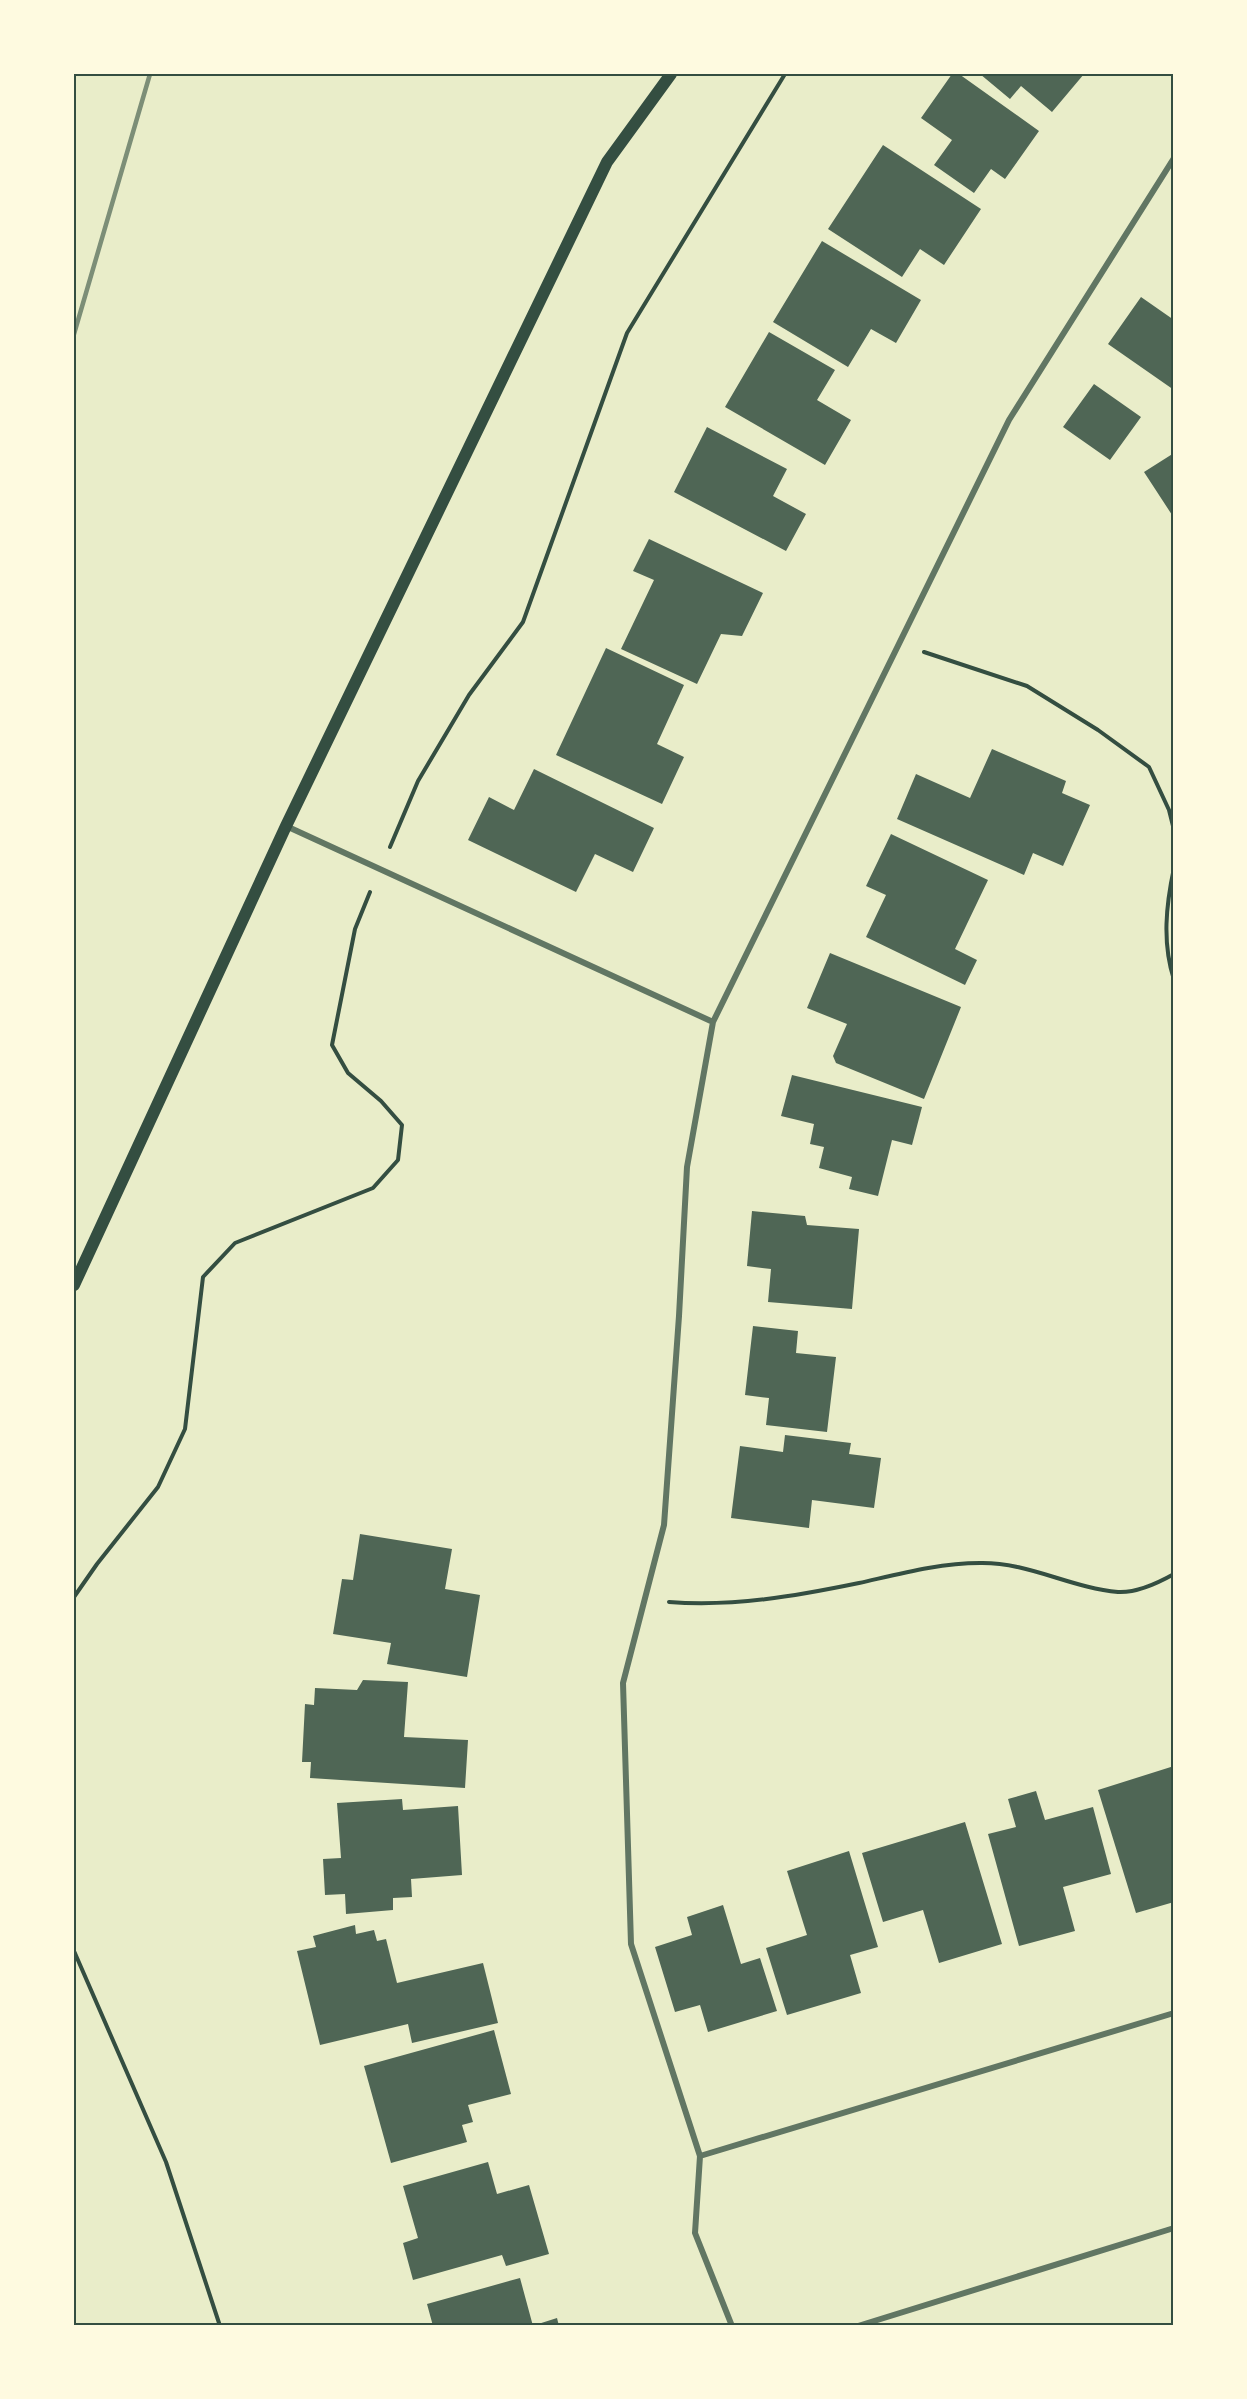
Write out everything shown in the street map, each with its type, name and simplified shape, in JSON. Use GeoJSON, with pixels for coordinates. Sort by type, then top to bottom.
{"type":"FeatureCollection","features":[{"type":"Feature","properties":{"kind":"main road"},"geometry":{"type":"LineString","coordinates":[[74,1285],[286,825],[607,162],[671,74]]}},
{"type":"Feature","properties":{"kind":"street"},"geometry":{"type":"LineString","coordinates":[[732,2325],[695,2233],[700,2156],[631,1944],[623,1683],[664,1525],[687,1167],[713,1022],[1009,420],[1172,161]]}},
{"type":"Feature","properties":{"kind":"street"},"geometry":{"type":"LineString","coordinates":[[286,825],[713,1022]]}},
{"type":"Feature","properties":{"kind":"street"},"geometry":{"type":"LineString","coordinates":[[700,2156],[1173,2013]]}},
{"type":"Feature","properties":{"kind":"street"},"geometry":{"type":"LineString","coordinates":[[858,2325],[1173,2228]]}},
{"type":"Feature","properties":{"kind":"path"},"geometry":{"type":"LineString","coordinates":[[74,1598],[96,1563],[158,1487],[185,1429],[203,1277],[235,1243],[373,1188],[398,1160],[402,1125],[381,1101],[348,1073],[332,1045],[355,929],[418,781],[469,695],[523,622],[627,333],[785,74]]}},
{"type":"Feature","properties":{"kind":"path"},"geometry":{"type":"LineString","coordinates":[[899,643],[1027,686],[1098,730],[1149,767],[1168,810],[1173,830]]}},
{"type":"Feature","properties":{"kind":"path"},"geometry":{"type":"LineString","coordinates":[[1173,868],[1166,903],[1166,944],[1173,980]]}},
{"type":"Feature","properties":{"kind":"path"},"geometry":{"type":"LineString","coordinates":[[645,1600],[705,1605],[758,1602],[934,1567],[982,1562],[1030,1569],[1084,1586],[1120,1592],[1158,1584],[1173,1574]]}},
{"type":"Feature","properties":{"kind":"path"},"geometry":{"type":"LineString","coordinates":[[74,1951],[166,2162],[220,2325]]}},
{"type":"Feature","properties":{"kind":"building"},"geometry":{"type":"Polygon","coordinates":[[[952,74],[959,74],[1039,131],[1005,179],[991,169],[974,193],[934,165],[952,140],[921,118],[952,74]]]}},
{"type":"Feature","properties":{"kind":"building"},"geometry":{"type":"Polygon","coordinates":[[[980,74],[1084,74],[1052,112],[1021,86],[1010,99],[980,74]]]}},
{"type":"Feature","properties":{"kind":"building"},"geometry":{"type":"Polygon","coordinates":[[[883,145],[981,209],[944,265],[920,249],[902,277],[828,229],[883,145]]]}},
{"type":"Feature","properties":{"kind":"building"},"geometry":{"type":"Polygon","coordinates":[[[822,241],[921,300],[896,343],[871,329],[848,367],[773,322],[822,241]]]}},
{"type":"Feature","properties":{"kind":"building"},"geometry":{"type":"Polygon","coordinates":[[[1141,297],[1174,320],[1174,390],[1108,344],[1141,297]]]}},
{"type":"Feature","properties":{"kind":"building"},"geometry":{"type":"Polygon","coordinates":[[[769,332],[835,370],[817,400],[851,420],[825,465],[725,407],[769,332]]]}},
{"type":"Feature","properties":{"kind":"building"},"geometry":{"type":"Polygon","coordinates":[[[1094,384],[1141,417],[1110,460],[1063,427],[1094,384]]]}},
{"type":"Feature","properties":{"kind":"building"},"geometry":{"type":"Polygon","coordinates":[[[707,427],[787,469],[773,496],[806,514],[786,551],[674,492],[707,427]]]}},
{"type":"Feature","properties":{"kind":"building"},"geometry":{"type":"Polygon","coordinates":[[[1174,453],[1174,518],[1144,472],[1174,453]]]}},
{"type":"Feature","properties":{"kind":"building"},"geometry":{"type":"Polygon","coordinates":[[[649,539],[763,593],[742,636],[721,634],[697,684],[621,649],[654,580],[633,571],[649,539]]]}},
{"type":"Feature","properties":{"kind":"building"},"geometry":{"type":"Polygon","coordinates":[[[606,648],[684,685],[657,744],[684,757],[662,804],[556,755],[606,648]]]}},
{"type":"Feature","properties":{"kind":"building"},"geometry":{"type":"Polygon","coordinates":[[[992,749],[1066,781],[1062,793],[1090,805],[1063,866],[1033,853],[1024,875],[897,819],[916,774],[970,798],[992,749]]]}},
{"type":"Feature","properties":{"kind":"building"},"geometry":{"type":"Polygon","coordinates":[[[534,769],[654,828],[633,872],[595,854],[576,892],[468,840],[489,797],[514,810],[534,769]]]}},
{"type":"Feature","properties":{"kind":"building"},"geometry":{"type":"Polygon","coordinates":[[[891,834],[988,880],[955,949],[977,960],[965,985],[866,937],[886,895],[866,886],[891,834]]]}},
{"type":"Feature","properties":{"kind":"building"},"geometry":{"type":"Polygon","coordinates":[[[830,953],[961,1007],[924,1099],[836,1063],[833,1056],[847,1024],[807,1008],[830,953]]]}},
{"type":"Feature","properties":{"kind":"building"},"geometry":{"type":"Polygon","coordinates":[[[792,1075],[922,1107],[912,1145],[892,1140],[878,1196],[849,1189],[852,1177],[819,1168],[824,1147],[810,1144],[814,1124],[781,1116],[792,1075]]]}},
{"type":"Feature","properties":{"kind":"building"},"geometry":{"type":"Polygon","coordinates":[[[752,1211],[805,1216],[807,1225],[859,1229],[852,1309],[768,1302],[771,1269],[747,1266],[752,1211]]]}},
{"type":"Feature","properties":{"kind":"building"},"geometry":{"type":"Polygon","coordinates":[[[753,1326],[798,1331],[796,1353],[836,1357],[827,1432],[766,1425],[769,1398],[745,1395],[753,1326]]]}},
{"type":"Feature","properties":{"kind":"building"},"geometry":{"type":"Polygon","coordinates":[[[785,1435],[851,1443],[849,1454],[881,1458],[874,1508],[812,1500],[809,1528],[731,1518],[740,1446],[783,1452],[785,1435]]]}},
{"type":"Feature","properties":{"kind":"building"},"geometry":{"type":"Polygon","coordinates":[[[360,1534],[452,1549],[445,1589],[480,1595],[467,1677],[387,1664],[391,1643],[333,1634],[342,1579],[353,1580],[360,1534]]]}},
{"type":"Feature","properties":{"kind":"building"},"geometry":{"type":"Polygon","coordinates":[[[363,1680],[408,1682],[404,1737],[468,1740],[465,1788],[310,1778],[311,1762],[302,1762],[305,1704],[314,1705],[315,1688],[357,1690],[363,1680]]]}},
{"type":"Feature","properties":{"kind":"building"},"geometry":{"type":"Polygon","coordinates":[[[1174,1766],[1174,1902],[1136,1913],[1098,1790],[1174,1766]]]}},
{"type":"Feature","properties":{"kind":"building"},"geometry":{"type":"Polygon","coordinates":[[[1036,1791],[1045,1820],[1093,1807],[1111,1874],[1063,1887],[1075,1931],[1019,1946],[988,1834],[1016,1827],[1008,1799],[1036,1791]]]}},
{"type":"Feature","properties":{"kind":"building"},"geometry":{"type":"Polygon","coordinates":[[[402,1799],[403,1810],[458,1806],[462,1875],[411,1879],[412,1897],[393,1898],[393,1910],[346,1914],[345,1894],[325,1895],[323,1859],[341,1858],[337,1803],[402,1799]]]}},
{"type":"Feature","properties":{"kind":"building"},"geometry":{"type":"Polygon","coordinates":[[[965,1822],[1002,1944],[939,1963],[923,1910],[883,1922],[862,1853],[965,1822]]]}},
{"type":"Feature","properties":{"kind":"building"},"geometry":{"type":"Polygon","coordinates":[[[849,1851],[878,1947],[850,1955],[861,1993],[787,2015],[766,1948],[807,1935],[787,1871],[849,1851]]]}},
{"type":"Feature","properties":{"kind":"building"},"geometry":{"type":"Polygon","coordinates":[[[723,1905],[741,1964],[760,1958],[777,2011],[708,2032],[700,2005],[675,2012],[655,1947],[692,1935],[687,1917],[723,1905]]]}},
{"type":"Feature","properties":{"kind":"building"},"geometry":{"type":"Polygon","coordinates":[[[355,1925],[356,1934],[374,1930],[377,1941],[386,1939],[397,1983],[483,1963],[498,2023],[412,2043],[408,2024],[320,2045],[297,1951],[316,1947],[313,1936],[355,1925]]]}},
{"type":"Feature","properties":{"kind":"building"},"geometry":{"type":"Polygon","coordinates":[[[494,2030],[511,2094],[468,2105],[473,2122],[462,2125],[467,2142],[391,2163],[364,2066],[494,2030]]]}},
{"type":"Feature","properties":{"kind":"building"},"geometry":{"type":"Polygon","coordinates":[[[488,2162],[497,2194],[529,2185],[549,2254],[506,2266],[502,2255],[413,2280],[403,2243],[418,2238],[403,2186],[488,2162]]]}},
{"type":"Feature","properties":{"kind":"building"},"geometry":{"type":"Polygon","coordinates":[[[520,2278],[533,2326],[433,2326],[427,2304],[520,2278]]]}},
{"type":"Feature","properties":{"kind":"building"},"geometry":{"type":"Polygon","coordinates":[[[557,2318],[559,2326],[535,2326],[535,2325],[557,2318]]]}},
{"type":"Feature","properties":{"kind":"railway"},"geometry":{"type":"LineString","coordinates":[[74,334],[150,74]]}}]}
